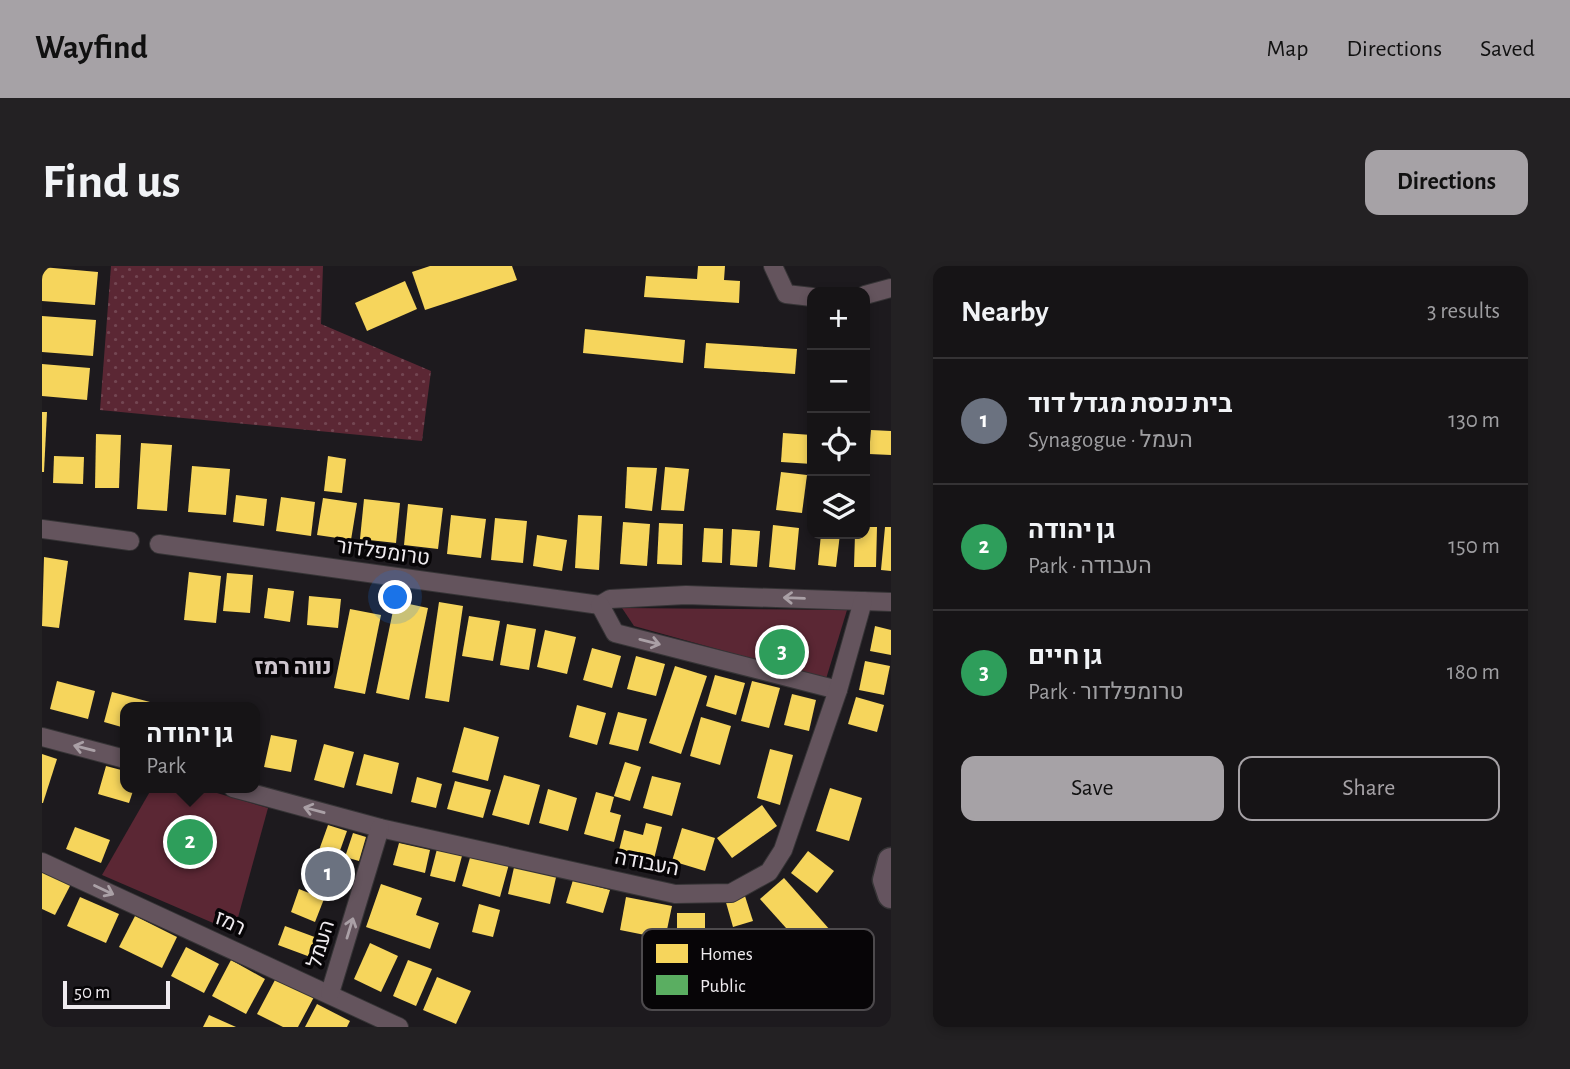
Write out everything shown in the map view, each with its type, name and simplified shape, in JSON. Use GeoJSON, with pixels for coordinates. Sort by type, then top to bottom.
{"type":"FeatureCollection","features":[{"type":"Feature","properties":{"kind":"main road"},"geometry":{"type":"LineString","coordinates":[[891,861],[886,880],[891,895]]}},
{"type":"Feature","properties":{"kind":"street"},"geometry":{"type":"LineString","coordinates":[[773,266],[786,294],[807,296]]}},
{"type":"Feature","properties":{"kind":"street"},"geometry":{"type":"LineString","coordinates":[[870,294],[891,288]]}},
{"type":"Feature","properties":{"kind":"street"},"geometry":{"type":"LineString","coordinates":[[42,529],[130,541]]}},
{"type":"Feature","properties":{"kind":"street","name":"טרומפלדור"},"geometry":{"type":"LineString","coordinates":[[159,544],[600,605],[610,599],[686,595],[891,602]]}},
{"type":"Feature","properties":{"kind":"street","name":"העבודה"},"geometry":{"type":"LineString","coordinates":[[251,793],[380,828],[675,894],[731,893],[769,872],[783,850],[838,690],[863,601]]}},
{"type":"Feature","properties":{"kind":"street"},"geometry":{"type":"LineString","coordinates":[[600,605],[615,633],[838,690]]}},
{"type":"Feature","properties":{"kind":"street"},"geometry":{"type":"LineString","coordinates":[[42,737],[120,758]]}},
{"type":"Feature","properties":{"kind":"street","name":"העמל"},"geometry":{"type":"LineString","coordinates":[[330,993],[380,828]]}},
{"type":"Feature","properties":{"kind":"street","name":"רמז"},"geometry":{"type":"LineString","coordinates":[[42,862],[399,1027]]}},
{"type":"Feature","properties":{"kind":"shaded area"},"geometry":{"type":"Polygon","coordinates":[[[111,266],[323,266],[321,324],[431,371],[422,441],[100,410],[111,266]]]}},
{"type":"Feature","properties":{"kind":"shaded area"},"geometry":{"type":"Polygon","coordinates":[[[622,608],[847,610],[826,679],[634,626],[622,608]]]}},
{"type":"Feature","properties":{"kind":"shaded area"},"geometry":{"type":"Polygon","coordinates":[[[149,793],[217,793],[268,808],[234,932],[102,875],[149,793]]]}},
{"type":"Feature","properties":{"kind":"building: Homes"},"geometry":{"type":"Polygon","coordinates":[[[430,266],[512,266],[517,280],[425,310],[412,272],[430,266]]]}},
{"type":"Feature","properties":{"kind":"building: Homes"},"geometry":{"type":"Polygon","coordinates":[[[698,266],[725,266],[724,280],[740,281],[739,303],[644,297],[646,276],[697,279],[698,266]]]}},
{"type":"Feature","properties":{"kind":"building: Homes"},"geometry":{"type":"Polygon","coordinates":[[[42,267],[98,272],[95,305],[42,301],[42,267]]]}},
{"type":"Feature","properties":{"kind":"building: Homes"},"geometry":{"type":"Polygon","coordinates":[[[405,281],[417,309],[367,331],[355,303],[405,281]]]}},
{"type":"Feature","properties":{"kind":"building: Homes"},"geometry":{"type":"Polygon","coordinates":[[[42,316],[96,320],[93,356],[42,352],[42,316]]]}},
{"type":"Feature","properties":{"kind":"building: Homes"},"geometry":{"type":"Polygon","coordinates":[[[585,329],[685,340],[683,363],[583,353],[585,329]]]}},
{"type":"Feature","properties":{"kind":"building: Homes"},"geometry":{"type":"Polygon","coordinates":[[[706,343],[797,349],[795,374],[704,368],[706,343]]]}},
{"type":"Feature","properties":{"kind":"building: Homes"},"geometry":{"type":"Polygon","coordinates":[[[42,364],[90,368],[87,400],[42,396],[42,364]]]}},
{"type":"Feature","properties":{"kind":"building: Homes"},"geometry":{"type":"Polygon","coordinates":[[[42,412],[47,412],[44,472],[42,472],[42,412]]]}},
{"type":"Feature","properties":{"kind":"building: Homes"},"geometry":{"type":"Polygon","coordinates":[[[871,430],[891,431],[891,455],[870,454],[871,430]]]}},
{"type":"Feature","properties":{"kind":"building: Homes"},"geometry":{"type":"Polygon","coordinates":[[[783,433],[807,435],[807,464],[781,462],[783,433]]]}},
{"type":"Feature","properties":{"kind":"building: Homes"},"geometry":{"type":"Polygon","coordinates":[[[96,434],[121,435],[119,488],[95,488],[96,434]]]}},
{"type":"Feature","properties":{"kind":"building: Homes"},"geometry":{"type":"Polygon","coordinates":[[[141,443],[172,445],[167,511],[137,509],[141,443]]]}},
{"type":"Feature","properties":{"kind":"building: Homes"},"geometry":{"type":"Polygon","coordinates":[[[54,456],[84,457],[83,484],[53,483],[54,456]]]}},
{"type":"Feature","properties":{"kind":"building: Homes"},"geometry":{"type":"Polygon","coordinates":[[[328,456],[346,459],[342,493],[324,491],[328,456]]]}},
{"type":"Feature","properties":{"kind":"building: Homes"},"geometry":{"type":"Polygon","coordinates":[[[192,466],[230,469],[226,515],[188,512],[192,466]]]}},
{"type":"Feature","properties":{"kind":"building: Homes"},"geometry":{"type":"Polygon","coordinates":[[[627,467],[657,468],[652,511],[625,508],[627,467]]]}},
{"type":"Feature","properties":{"kind":"building: Homes"},"geometry":{"type":"Polygon","coordinates":[[[665,467],[689,469],[684,511],[661,510],[665,467]]]}},
{"type":"Feature","properties":{"kind":"building: Homes"},"geometry":{"type":"Polygon","coordinates":[[[781,472],[807,475],[802,513],[776,510],[781,472]]]}},
{"type":"Feature","properties":{"kind":"building: Homes"},"geometry":{"type":"Polygon","coordinates":[[[236,495],[267,499],[264,526],[233,522],[236,495]]]}},
{"type":"Feature","properties":{"kind":"building: Homes"},"geometry":{"type":"Polygon","coordinates":[[[281,497],[315,502],[311,536],[276,531],[281,497]]]}},
{"type":"Feature","properties":{"kind":"building: Homes"},"geometry":{"type":"Polygon","coordinates":[[[323,498],[357,503],[351,540],[317,535],[323,498]]]}},
{"type":"Feature","properties":{"kind":"building: Homes"},"geometry":{"type":"Polygon","coordinates":[[[364,499],[400,503],[396,543],[360,539],[364,499]]]}},
{"type":"Feature","properties":{"kind":"building: Homes"},"geometry":{"type":"Polygon","coordinates":[[[408,504],[443,508],[438,549],[404,545],[408,504]]]}},
{"type":"Feature","properties":{"kind":"building: Homes"},"geometry":{"type":"Polygon","coordinates":[[[451,515],[486,519],[481,558],[447,554],[451,515]]]}},
{"type":"Feature","properties":{"kind":"building: Homes"},"geometry":{"type":"Polygon","coordinates":[[[578,515],[602,516],[599,570],[575,568],[578,515]]]}},
{"type":"Feature","properties":{"kind":"building: Homes"},"geometry":{"type":"Polygon","coordinates":[[[495,518],[527,521],[523,563],[491,560],[495,518]]]}},
{"type":"Feature","properties":{"kind":"building: Homes"},"geometry":{"type":"Polygon","coordinates":[[[623,522],[650,524],[647,566],[620,564],[623,522]]]}},
{"type":"Feature","properties":{"kind":"building: Homes"},"geometry":{"type":"Polygon","coordinates":[[[659,523],[683,524],[682,565],[657,564],[659,523]]]}},
{"type":"Feature","properties":{"kind":"building: Homes"},"geometry":{"type":"Polygon","coordinates":[[[773,525],[799,528],[795,570],[769,567],[773,525]]]}},
{"type":"Feature","properties":{"kind":"building: Homes"},"geometry":{"type":"Polygon","coordinates":[[[870,527],[877,527],[876,567],[854,567],[855,539],[870,539],[870,527]]]}},
{"type":"Feature","properties":{"kind":"building: Homes"},"geometry":{"type":"Polygon","coordinates":[[[885,527],[891,527],[891,571],[881,570],[885,527]]]}},
{"type":"Feature","properties":{"kind":"building: Homes"},"geometry":{"type":"Polygon","coordinates":[[[704,528],[723,529],[722,563],[702,562],[704,528]]]}},
{"type":"Feature","properties":{"kind":"building: Homes"},"geometry":{"type":"Polygon","coordinates":[[[732,529],[760,531],[757,567],[730,565],[732,529]]]}},
{"type":"Feature","properties":{"kind":"building: Homes"},"geometry":{"type":"Polygon","coordinates":[[[537,535],[567,540],[562,571],[533,566],[537,535]]]}},
{"type":"Feature","properties":{"kind":"building: Homes"},"geometry":{"type":"Polygon","coordinates":[[[821,539],[839,539],[836,567],[818,565],[821,539]]]}},
{"type":"Feature","properties":{"kind":"building: Homes"},"geometry":{"type":"Polygon","coordinates":[[[44,557],[68,561],[59,628],[42,626],[44,557]]]}},
{"type":"Feature","properties":{"kind":"building: Homes"},"geometry":{"type":"Polygon","coordinates":[[[189,572],[221,576],[216,623],[184,620],[189,572]]]}},
{"type":"Feature","properties":{"kind":"building: Homes"},"geometry":{"type":"Polygon","coordinates":[[[227,573],[253,575],[250,613],[223,611],[227,573]]]}},
{"type":"Feature","properties":{"kind":"building: Homes"},"geometry":{"type":"Polygon","coordinates":[[[268,588],[294,591],[290,622],[264,618],[268,588]]]}},
{"type":"Feature","properties":{"kind":"building: Homes"},"geometry":{"type":"Polygon","coordinates":[[[309,596],[341,599],[338,628],[307,625],[309,596]]]}},
{"type":"Feature","properties":{"kind":"building: Homes"},"geometry":{"type":"Polygon","coordinates":[[[395,601],[428,608],[409,700],[376,693],[395,601]]]}},
{"type":"Feature","properties":{"kind":"building: Homes"},"geometry":{"type":"Polygon","coordinates":[[[439,602],[463,606],[449,702],[425,698],[439,602]]]}},
{"type":"Feature","properties":{"kind":"building: Homes"},"geometry":{"type":"Polygon","coordinates":[[[350,609],[381,615],[365,694],[334,688],[350,609]]]}},
{"type":"Feature","properties":{"kind":"building: Homes"},"geometry":{"type":"Polygon","coordinates":[[[469,616],[500,621],[493,661],[462,656],[469,616]]]}},
{"type":"Feature","properties":{"kind":"building: Homes"},"geometry":{"type":"Polygon","coordinates":[[[507,624],[536,629],[529,670],[500,665],[507,624]]]}},
{"type":"Feature","properties":{"kind":"building: Homes"},"geometry":{"type":"Polygon","coordinates":[[[875,626],[891,630],[891,655],[870,651],[875,626]]]}},
{"type":"Feature","properties":{"kind":"building: Homes"},"geometry":{"type":"Polygon","coordinates":[[[545,630],[576,637],[567,674],[537,667],[545,630]]]}},
{"type":"Feature","properties":{"kind":"building: Homes"},"geometry":{"type":"Polygon","coordinates":[[[592,648],[621,656],[612,688],[583,680],[592,648]]]}},
{"type":"Feature","properties":{"kind":"building: Homes"},"geometry":{"type":"Polygon","coordinates":[[[636,656],[665,664],[656,696],[627,689],[636,656]]]}},
{"type":"Feature","properties":{"kind":"building: Homes"},"geometry":{"type":"Polygon","coordinates":[[[865,661],[890,666],[884,695],[859,690],[865,661]]]}},
{"type":"Feature","properties":{"kind":"building: Homes"},"geometry":{"type":"Polygon","coordinates":[[[675,666],[707,676],[681,754],[649,743],[675,666]]]}},
{"type":"Feature","properties":{"kind":"building: Homes"},"geometry":{"type":"Polygon","coordinates":[[[715,675],[745,683],[736,715],[706,706],[715,675]]]}},
{"type":"Feature","properties":{"kind":"building: Homes"},"geometry":{"type":"Polygon","coordinates":[[[57,681],[95,691],[88,719],[50,709],[57,681]]]}},
{"type":"Feature","properties":{"kind":"building: Homes"},"geometry":{"type":"Polygon","coordinates":[[[752,681],[780,688],[769,728],[741,721],[752,681]]]}},
{"type":"Feature","properties":{"kind":"building: Homes"},"geometry":{"type":"Polygon","coordinates":[[[112,692],[150,702],[120,702],[120,727],[104,722],[112,692]]]}},
{"type":"Feature","properties":{"kind":"building: Homes"},"geometry":{"type":"Polygon","coordinates":[[[792,694],[816,700],[809,731],[784,725],[792,694]]]}},
{"type":"Feature","properties":{"kind":"building: Homes"},"geometry":{"type":"Polygon","coordinates":[[[856,697],[884,705],[877,732],[848,724],[856,697]]]}},
{"type":"Feature","properties":{"kind":"building: Homes"},"geometry":{"type":"Polygon","coordinates":[[[577,705],[606,713],[597,745],[569,737],[577,705]]]}},
{"type":"Feature","properties":{"kind":"building: Homes"},"geometry":{"type":"Polygon","coordinates":[[[618,712],[647,719],[638,751],[609,744],[618,712]]]}},
{"type":"Feature","properties":{"kind":"building: Homes"},"geometry":{"type":"Polygon","coordinates":[[[701,717],[731,726],[720,765],[690,756],[701,717]]]}},
{"type":"Feature","properties":{"kind":"building: Homes"},"geometry":{"type":"Polygon","coordinates":[[[464,727],[499,737],[488,781],[452,772],[464,727]]]}},
{"type":"Feature","properties":{"kind":"building: Homes"},"geometry":{"type":"Polygon","coordinates":[[[271,735],[297,740],[291,772],[264,767],[271,735]]]}},
{"type":"Feature","properties":{"kind":"building: Homes"},"geometry":{"type":"Polygon","coordinates":[[[324,744],[354,752],[344,788],[314,780],[324,744]]]}},
{"type":"Feature","properties":{"kind":"building: Homes"},"geometry":{"type":"Polygon","coordinates":[[[770,749],[793,755],[780,805],[757,798],[770,749]]]}},
{"type":"Feature","properties":{"kind":"building: Homes"},"geometry":{"type":"Polygon","coordinates":[[[42,754],[57,759],[43,803],[42,803],[42,754]]]}},
{"type":"Feature","properties":{"kind":"building: Homes"},"geometry":{"type":"Polygon","coordinates":[[[364,754],[399,763],[392,794],[356,785],[364,754]]]}},
{"type":"Feature","properties":{"kind":"building: Homes"},"geometry":{"type":"Polygon","coordinates":[[[625,762],[641,767],[630,801],[614,796],[625,762]]]}},
{"type":"Feature","properties":{"kind":"building: Homes"},"geometry":{"type":"Polygon","coordinates":[[[106,766],[120,770],[120,793],[132,793],[129,803],[98,794],[106,766]]]}},
{"type":"Feature","properties":{"kind":"building: Homes"},"geometry":{"type":"Polygon","coordinates":[[[504,775],[540,785],[529,825],[492,815],[504,775]]]}},
{"type":"Feature","properties":{"kind":"building: Homes"},"geometry":{"type":"Polygon","coordinates":[[[652,776],[681,783],[672,816],[643,808],[652,776]]]}},
{"type":"Feature","properties":{"kind":"building: Homes"},"geometry":{"type":"Polygon","coordinates":[[[417,777],[442,784],[436,808],[411,802],[417,777]]]}},
{"type":"Feature","properties":{"kind":"building: Homes"},"geometry":{"type":"Polygon","coordinates":[[[455,781],[491,790],[483,818],[447,809],[455,781]]]}},
{"type":"Feature","properties":{"kind":"building: Homes"},"geometry":{"type":"Polygon","coordinates":[[[830,788],[862,798],[849,841],[816,831],[830,788]]]}},
{"type":"Feature","properties":{"kind":"building: Homes"},"geometry":{"type":"Polygon","coordinates":[[[548,789],[577,798],[568,831],[539,823],[548,789]]]}},
{"type":"Feature","properties":{"kind":"building: Homes"},"geometry":{"type":"Polygon","coordinates":[[[596,792],[614,797],[610,812],[621,815],[614,842],[584,834],[596,792]]]}},
{"type":"Feature","properties":{"kind":"building: Homes"},"geometry":{"type":"Polygon","coordinates":[[[762,805],[777,826],[732,858],[717,838],[762,805]]]}},
{"type":"Feature","properties":{"kind":"building: Homes"},"geometry":{"type":"Polygon","coordinates":[[[646,823],[662,827],[654,859],[619,850],[624,830],[643,835],[646,823]]]}},
{"type":"Feature","properties":{"kind":"building: Homes"},"geometry":{"type":"Polygon","coordinates":[[[328,825],[347,831],[337,859],[318,853],[328,825]]]}},
{"type":"Feature","properties":{"kind":"building: Homes"},"geometry":{"type":"Polygon","coordinates":[[[75,827],[110,840],[101,863],[66,849],[75,827]]]}},
{"type":"Feature","properties":{"kind":"building: Homes"},"geometry":{"type":"Polygon","coordinates":[[[682,828],[715,838],[705,871],[672,861],[682,828]]]}},
{"type":"Feature","properties":{"kind":"building: Homes"},"geometry":{"type":"Polygon","coordinates":[[[353,833],[366,837],[359,861],[345,857],[353,833]]]}},
{"type":"Feature","properties":{"kind":"building: Homes"},"geometry":{"type":"Polygon","coordinates":[[[399,843],[430,850],[425,873],[393,865],[399,843]]]}},
{"type":"Feature","properties":{"kind":"building: Homes"},"geometry":{"type":"Polygon","coordinates":[[[437,849],[462,856],[455,882],[430,876],[437,849]]]}},
{"type":"Feature","properties":{"kind":"building: Homes"},"geometry":{"type":"Polygon","coordinates":[[[808,851],[834,871],[817,893],[791,873],[808,851]]]}},
{"type":"Feature","properties":{"kind":"building: Homes"},"geometry":{"type":"Polygon","coordinates":[[[471,854],[509,864],[500,897],[462,886],[471,854]]]}},
{"type":"Feature","properties":{"kind":"building: Homes"},"geometry":{"type":"Polygon","coordinates":[[[515,863],[557,873],[550,904],[508,894],[515,863]]]}},
{"type":"Feature","properties":{"kind":"building: Homes"},"geometry":{"type":"Polygon","coordinates":[[[42,869],[71,884],[55,915],[42,909],[42,869]]]}},
{"type":"Feature","properties":{"kind":"building: Homes"},"geometry":{"type":"Polygon","coordinates":[[[784,878],[829,929],[787,929],[760,899],[784,878]]]}},
{"type":"Feature","properties":{"kind":"building: Homes"},"geometry":{"type":"Polygon","coordinates":[[[573,880],[610,890],[603,913],[566,903],[573,880]]]}},
{"type":"Feature","properties":{"kind":"building: Homes"},"geometry":{"type":"Polygon","coordinates":[[[381,884],[422,898],[416,915],[439,923],[430,949],[366,927],[381,884]]]}},
{"type":"Feature","properties":{"kind":"building: Homes"},"geometry":{"type":"Polygon","coordinates":[[[299,889],[324,899],[315,922],[291,912],[299,889]]]}},
{"type":"Feature","properties":{"kind":"building: Homes"},"geometry":{"type":"Polygon","coordinates":[[[744,893],[753,921],[733,927],[725,899],[744,893]]]}},
{"type":"Feature","properties":{"kind":"building: Homes"},"geometry":{"type":"Polygon","coordinates":[[[80,897],[119,914],[106,943],[67,926],[80,897]]]}},
{"type":"Feature","properties":{"kind":"building: Homes"},"geometry":{"type":"Polygon","coordinates":[[[626,897],[672,906],[667,929],[642,929],[642,934],[620,930],[626,897]]]}},
{"type":"Feature","properties":{"kind":"building: Homes"},"geometry":{"type":"Polygon","coordinates":[[[479,904],[500,910],[493,937],[472,932],[479,904]]]}},
{"type":"Feature","properties":{"kind":"building: Homes"},"geometry":{"type":"Polygon","coordinates":[[[677,913],[705,913],[705,929],[677,929],[677,913]]]}},
{"type":"Feature","properties":{"kind":"building: Homes"},"geometry":{"type":"Polygon","coordinates":[[[135,916],[177,937],[162,968],[119,947],[135,916]]]}},
{"type":"Feature","properties":{"kind":"building: Homes"},"geometry":{"type":"Polygon","coordinates":[[[285,926],[320,939],[313,958],[278,945],[285,926]]]}},
{"type":"Feature","properties":{"kind":"building: Homes"},"geometry":{"type":"Polygon","coordinates":[[[370,943],[398,956],[381,992],[354,979],[370,943]]]}},
{"type":"Feature","properties":{"kind":"building: Homes"},"geometry":{"type":"Polygon","coordinates":[[[186,947],[219,964],[204,993],[171,976],[186,947]]]}},
{"type":"Feature","properties":{"kind":"building: Homes"},"geometry":{"type":"Polygon","coordinates":[[[231,960],[265,979],[246,1014],[212,996],[231,960]]]}},
{"type":"Feature","properties":{"kind":"building: Homes"},"geometry":{"type":"Polygon","coordinates":[[[408,960],[432,969],[416,1006],[393,996],[408,960]]]}},
{"type":"Feature","properties":{"kind":"building: Homes"},"geometry":{"type":"Polygon","coordinates":[[[437,977],[471,991],[456,1024],[423,1010],[437,977]]]}},
{"type":"Feature","properties":{"kind":"building: Homes"},"geometry":{"type":"Polygon","coordinates":[[[276,978],[314,997],[298,1027],[283,1027],[257,1014],[276,978]]]}},
{"type":"Feature","properties":{"kind":"building: Homes"},"geometry":{"type":"Polygon","coordinates":[[[317,1004],[350,1021],[347,1027],[305,1027],[317,1004]]]}},
{"type":"Feature","properties":{"kind":"building: Homes"},"geometry":{"type":"Polygon","coordinates":[[[209,1015],[236,1027],[203,1027],[209,1015]]]}},
{"type":"Feature","properties":{"kind":"building: Public"},"geometry":{"type":"Polygon","coordinates":[[[314,857],[349,870],[340,891],[307,879],[314,857]]]}},
{"type":"Feature","properties":{"kind":"place","name":"גן חיים"},"geometry":{"type":"Point","coordinates":[782,652]}},
{"type":"Feature","properties":{"kind":"place","name":"גן יהודה"},"geometry":{"type":"Point","coordinates":[190,842]}},
{"type":"Feature","properties":{"kind":"place","name":"בית כנסת מגדל דוד"},"geometry":{"type":"Point","coordinates":[328,874]}},
{"type":"Feature","properties":{"kind":"district","name":"נווה רמז"},"geometry":{"type":"Point","coordinates":[293,667]}}]}
